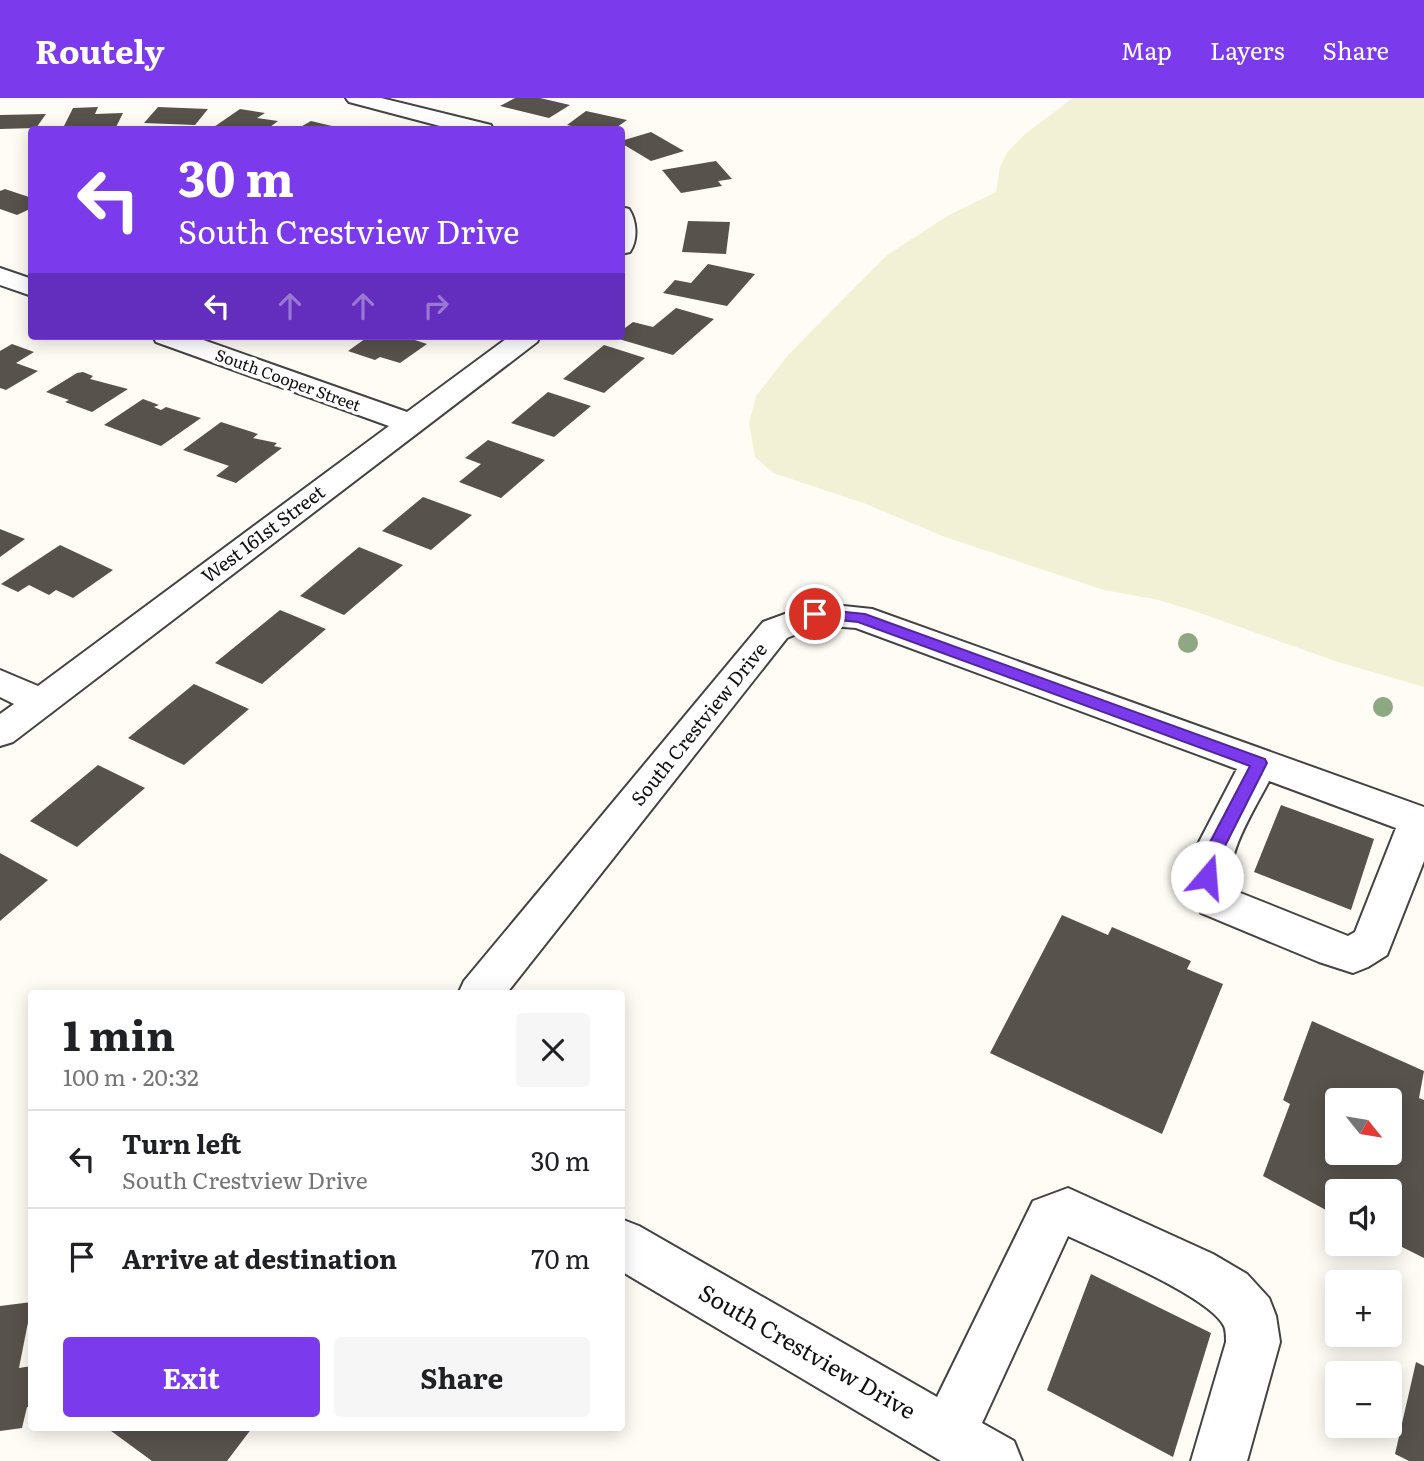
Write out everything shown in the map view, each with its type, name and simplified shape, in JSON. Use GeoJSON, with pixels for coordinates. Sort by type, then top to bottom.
{"type":"FeatureCollection","features":[{"type":"Feature","properties":{"kind":"street"},"geometry":{"type":"LineString","coordinates":[[356,98],[467,126]]}},
{"type":"Feature","properties":{"kind":"street"},"geometry":{"type":"LineString","coordinates":[[0,276],[28,286]]}},
{"type":"Feature","properties":{"kind":"street","name":"South Cooper Street"},"geometry":{"type":"LineString","coordinates":[[177,340],[409,423]]}},
{"type":"Feature","properties":{"kind":"street","name":"West 161st Street"},"geometry":{"type":"LineString","coordinates":[[0,733],[522,340]]}},
{"type":"Feature","properties":{"kind":"street","name":"South Crestview Drive"},"geometry":{"type":"LineString","coordinates":[[483,990],[775,630],[815,614],[860,617],[1422,822]]}},
{"type":"Feature","properties":{"kind":"street"},"geometry":{"type":"LineString","coordinates":[[0,682],[41,702]]}},
{"type":"Feature","properties":{"kind":"street"},"geometry":{"type":"LineString","coordinates":[[1259,763],[1217,846],[1207,877],[1216,901],[1319,945],[1353,955],[1372,943],[1422,822]]}},
{"type":"Feature","properties":{"kind":"street"},"geometry":{"type":"LineString","coordinates":[[948,1435],[1051,1218],[1069,1211],[1195,1272],[1229,1292],[1250,1316],[1253,1342],[1219,1461]]}},
{"type":"Feature","properties":{"kind":"street","name":"South Crestview Drive"},"geometry":{"type":"LineString","coordinates":[[625,1245],[994,1461]]}},
{"type":"Feature","properties":{"kind":"shaded area"},"geometry":{"type":"Polygon","coordinates":[[[1073,98],[1424,98],[1424,687],[1338,662],[1159,600],[1104,590],[945,537],[866,504],[773,473],[755,457],[749,423],[756,396],[789,354],[887,255],[949,215],[996,192],[1000,167],[1008,151],[1025,134],[1073,98]]]}},
{"type":"Feature","properties":{"kind":"building"},"geometry":{"type":"Polygon","coordinates":[[[515,98],[540,98],[570,105],[549,118],[500,106],[515,98]]]}},
{"type":"Feature","properties":{"kind":"building"},"geometry":{"type":"Polygon","coordinates":[[[98,107],[95,114],[123,113],[116,126],[64,126],[73,108],[98,107]]]}},
{"type":"Feature","properties":{"kind":"building"},"geometry":{"type":"Polygon","coordinates":[[[158,107],[208,109],[195,125],[144,123],[158,107]]]}},
{"type":"Feature","properties":{"kind":"building"},"geometry":{"type":"Polygon","coordinates":[[[240,109],[265,113],[257,118],[278,121],[271,126],[215,126],[240,109]]]}},
{"type":"Feature","properties":{"kind":"building"},"geometry":{"type":"Polygon","coordinates":[[[586,111],[627,120],[619,126],[567,125],[586,111]]]}},
{"type":"Feature","properties":{"kind":"building"},"geometry":{"type":"Polygon","coordinates":[[[46,114],[37,126],[0,129],[0,115],[46,114]]]}},
{"type":"Feature","properties":{"kind":"building"},"geometry":{"type":"Polygon","coordinates":[[[311,121],[332,126],[302,126],[311,121]]]}},
{"type":"Feature","properties":{"kind":"building"},"geometry":{"type":"Polygon","coordinates":[[[651,132],[684,151],[651,161],[625,145],[625,140],[651,132]]]}},
{"type":"Feature","properties":{"kind":"building"},"geometry":{"type":"Polygon","coordinates":[[[716,161],[732,179],[718,181],[722,186],[681,193],[662,170],[716,161]]]}},
{"type":"Feature","properties":{"kind":"building"},"geometry":{"type":"Polygon","coordinates":[[[5,189],[28,197],[28,210],[17,215],[0,209],[0,191],[5,189]]]}},
{"type":"Feature","properties":{"kind":"building"},"geometry":{"type":"Polygon","coordinates":[[[688,221],[730,222],[726,254],[682,252],[688,221]]]}},
{"type":"Feature","properties":{"kind":"building"},"geometry":{"type":"Polygon","coordinates":[[[708,264],[755,274],[727,306],[663,293],[675,280],[691,283],[708,264]]]}},
{"type":"Feature","properties":{"kind":"building"},"geometry":{"type":"Polygon","coordinates":[[[676,308],[714,319],[673,355],[622,340],[625,340],[625,328],[633,322],[653,327],[676,308]]]}},
{"type":"Feature","properties":{"kind":"building"},"geometry":{"type":"Polygon","coordinates":[[[363,340],[415,340],[427,344],[400,363],[380,357],[375,360],[348,351],[363,340]]]}},
{"type":"Feature","properties":{"kind":"building"},"geometry":{"type":"Polygon","coordinates":[[[12,344],[34,352],[16,363],[38,371],[6,390],[0,388],[0,351],[12,344]]]}},
{"type":"Feature","properties":{"kind":"building"},"geometry":{"type":"Polygon","coordinates":[[[604,345],[645,358],[604,393],[563,379],[604,345]]]}},
{"type":"Feature","properties":{"kind":"building"},"geometry":{"type":"Polygon","coordinates":[[[83,372],[93,376],[90,379],[128,389],[92,412],[46,392],[83,372]]]}},
{"type":"Feature","properties":{"kind":"building"},"geometry":{"type":"Polygon","coordinates":[[[548,392],[591,406],[554,437],[511,423],[548,392]]]}},
{"type":"Feature","properties":{"kind":"building"},"geometry":{"type":"Polygon","coordinates":[[[143,399],[159,405],[154,407],[161,410],[166,407],[201,418],[161,446],[104,425],[143,399]]]}},
{"type":"Feature","properties":{"kind":"building"},"geometry":{"type":"Polygon","coordinates":[[[221,422],[258,434],[253,438],[277,443],[274,446],[282,448],[236,483],[216,476],[229,466],[183,450],[221,422]]]}},
{"type":"Feature","properties":{"kind":"building"},"geometry":{"type":"Polygon","coordinates":[[[488,440],[545,460],[501,498],[459,482],[481,464],[465,458],[488,440]]]}},
{"type":"Feature","properties":{"kind":"building"},"geometry":{"type":"Polygon","coordinates":[[[423,497],[472,515],[431,550],[382,531],[423,497]]]}},
{"type":"Feature","properties":{"kind":"building"},"geometry":{"type":"Polygon","coordinates":[[[0,529],[25,539],[0,557],[0,529]]]}},
{"type":"Feature","properties":{"kind":"building"},"geometry":{"type":"Polygon","coordinates":[[[60,545],[113,570],[73,598],[56,590],[49,595],[29,585],[18,592],[1,584],[60,545]]]}},
{"type":"Feature","properties":{"kind":"building"},"geometry":{"type":"Polygon","coordinates":[[[359,547],[403,565],[344,615],[300,596],[359,547]]]}},
{"type":"Feature","properties":{"kind":"building"},"geometry":{"type":"Polygon","coordinates":[[[280,610],[326,629],[262,684],[215,663],[280,610]]]}},
{"type":"Feature","properties":{"kind":"building"},"geometry":{"type":"Polygon","coordinates":[[[194,684],[249,709],[184,765],[128,738],[194,684]]]}},
{"type":"Feature","properties":{"kind":"building"},"geometry":{"type":"Polygon","coordinates":[[[98,765],[145,788],[77,847],[30,821],[98,765]]]}},
{"type":"Feature","properties":{"kind":"building"},"geometry":{"type":"Polygon","coordinates":[[[1281,805],[1374,839],[1351,910],[1254,872],[1281,805]]]}},
{"type":"Feature","properties":{"kind":"building"},"geometry":{"type":"Polygon","coordinates":[[[0,853],[48,880],[0,921],[0,853]]]}},
{"type":"Feature","properties":{"kind":"building"},"geometry":{"type":"Polygon","coordinates":[[[1062,915],[1108,935],[1112,927],[1191,961],[1187,969],[1223,984],[1162,1134],[990,1053],[1062,915]]]}},
{"type":"Feature","properties":{"kind":"building"},"geometry":{"type":"Polygon","coordinates":[[[1312,1021],[1424,1071],[1419,1098],[1424,1100],[1424,1258],[1402,1247],[1402,1179],[1325,1179],[1325,1210],[1263,1176],[1290,1104],[1283,1100],[1312,1021]]]}},
{"type":"Feature","properties":{"kind":"building"},"geometry":{"type":"Polygon","coordinates":[[[1091,1274],[1211,1333],[1173,1457],[1047,1390],[1091,1274]]]}},
{"type":"Feature","properties":{"kind":"building"},"geometry":{"type":"Polygon","coordinates":[[[28,1302],[28,1322],[19,1368],[28,1367],[28,1407],[22,1428],[0,1431],[0,1306],[28,1302]]]}},
{"type":"Feature","properties":{"kind":"building"},"geometry":{"type":"Polygon","coordinates":[[[1416,1362],[1424,1366],[1424,1461],[1409,1461],[1395,1454],[1399,1438],[1402,1438],[1402,1423],[1416,1362]]]}},
{"type":"Feature","properties":{"kind":"building"},"geometry":{"type":"Polygon","coordinates":[[[111,1431],[250,1431],[227,1461],[152,1461],[111,1431]]]}},
{"type":"Feature","properties":{"kind":"route"},"geometry":{"type":"LineString","coordinates":[[815,614],[860,617],[1259,763],[1217,846],[1207,877]]}}]}
